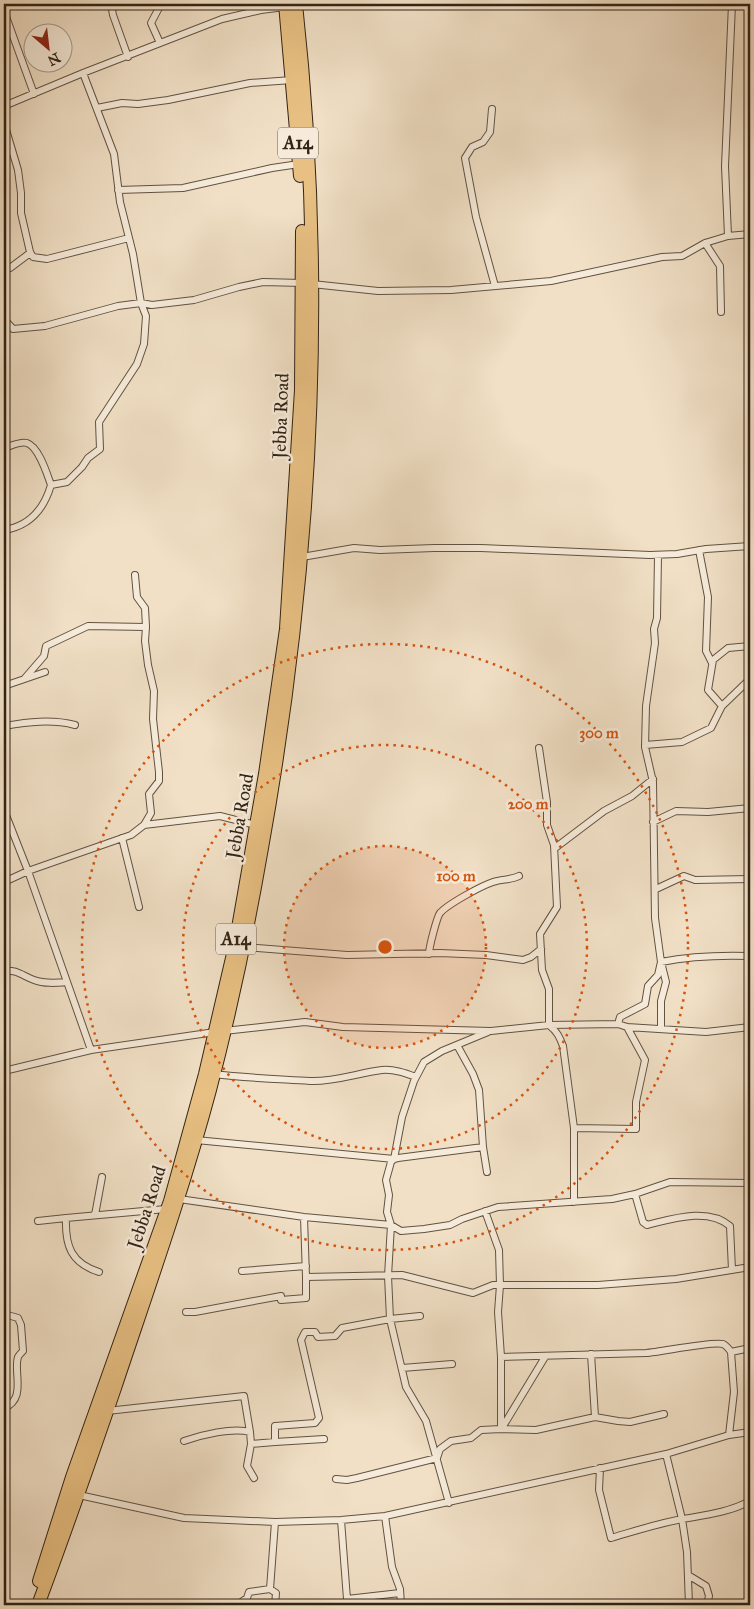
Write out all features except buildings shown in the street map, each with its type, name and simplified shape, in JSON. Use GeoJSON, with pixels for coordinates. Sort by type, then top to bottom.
{"type":"FeatureCollection","features":[{"type":"Feature","properties":{"kind":"highway","name":"Jebba Road"},"geometry":{"type":"LineString","coordinates":[[31,1605],[75,1469],[166,1209],[219,1031],[265,774],[286,629],[307,283],[292,80],[289,5]]}},
{"type":"Feature","properties":{"kind":"highway"},"geometry":{"type":"LineString","coordinates":[[38,1605],[79,1495],[179,1199],[196,1140],[214,1074],[219,1031],[244,947],[282,732],[302,557],[312,365],[307,283],[307,140],[289,5]]}},
{"type":"Feature","properties":{"kind":"street"},"geometry":{"type":"LineString","coordinates":[[128,57],[112,5],[135,4]]}},
{"type":"Feature","properties":{"kind":"street"},"geometry":{"type":"LineString","coordinates":[[160,44],[151,23],[161,4]]}},
{"type":"Feature","properties":{"kind":"street"},"geometry":{"type":"LineString","coordinates":[[728,236],[725,166],[732,4]]}},
{"type":"Feature","properties":{"kind":"street"},"geometry":{"type":"LineString","coordinates":[[4,106],[228,17],[289,5]]}},
{"type":"Feature","properties":{"kind":"street"},"geometry":{"type":"LineString","coordinates":[[4,11],[34,94]]}},
{"type":"Feature","properties":{"kind":"street"},"geometry":{"type":"LineString","coordinates":[[51,485],[67,482],[88,458],[100,449],[98,422],[136,364],[144,344],[146,316],[141,303],[118,190],[114,154],[83,73]]}},
{"type":"Feature","properties":{"kind":"street"},"geometry":{"type":"LineString","coordinates":[[97,108],[122,103],[138,104],[168,100],[250,83],[292,80]]}},
{"type":"Feature","properties":{"kind":"street"},"geometry":{"type":"LineString","coordinates":[[492,109],[490,132],[482,142],[472,147],[464,158],[476,217],[496,286]]}},
{"type":"Feature","properties":{"kind":"street"},"geometry":{"type":"LineString","coordinates":[[4,123],[18,170],[21,214],[30,253],[33,257],[47,259],[129,238]]}},
{"type":"Feature","properties":{"kind":"street"},"geometry":{"type":"LineString","coordinates":[[118,190],[183,188],[272,168],[299,164]]}},
{"type":"Feature","properties":{"kind":"street"},"geometry":{"type":"LineString","coordinates":[[4,319],[13,329],[45,326],[118,306],[141,303],[152,305],[194,300],[264,282],[307,283],[378,291],[451,290],[551,281],[662,257],[682,256],[705,243],[728,236],[750,234]]}},
{"type":"Feature","properties":{"kind":"street"},"geometry":{"type":"LineString","coordinates":[[705,243],[720,266],[720,312]]}},
{"type":"Feature","properties":{"kind":"street"},"geometry":{"type":"LineString","coordinates":[[4,269],[10,268],[30,253]]}},
{"type":"Feature","properties":{"kind":"street"},"geometry":{"type":"LineString","coordinates":[[4,448],[28,443],[34,448],[51,485],[43,506],[34,515],[25,522],[4,530]]}},
{"type":"Feature","properties":{"kind":"street"},"geometry":{"type":"LineString","coordinates":[[302,557],[354,548],[380,550],[459,548],[658,555],[750,546]]}},
{"type":"Feature","properties":{"kind":"street"},"geometry":{"type":"LineString","coordinates":[[699,550],[708,597],[706,651],[712,663]]}},
{"type":"Feature","properties":{"kind":"street"},"geometry":{"type":"LineString","coordinates":[[658,555],[657,618],[654,629],[655,643],[646,706],[646,745],[653,779],[656,918],[661,962],[666,982],[661,1001],[661,1028]]}},
{"type":"Feature","properties":{"kind":"street"},"geometry":{"type":"LineString","coordinates":[[4,882],[28,871],[131,835],[144,825],[151,813],[149,794],[159,782],[160,772],[153,719],[154,690],[145,642],[145,608],[137,596],[135,576]]}},
{"type":"Feature","properties":{"kind":"street"},"geometry":{"type":"LineString","coordinates":[[25,678],[44,656],[46,646],[88,626],[146,627]]}},
{"type":"Feature","properties":{"kind":"street"},"geometry":{"type":"LineString","coordinates":[[722,706],[708,690],[713,660],[728,648],[750,646]]}},
{"type":"Feature","properties":{"kind":"street"},"geometry":{"type":"LineString","coordinates":[[4,686],[45,672]]}},
{"type":"Feature","properties":{"kind":"street"},"geometry":{"type":"LineString","coordinates":[[646,745],[682,742],[711,728],[722,706],[750,679]]}},
{"type":"Feature","properties":{"kind":"street"},"geometry":{"type":"LineString","coordinates":[[4,726],[46,721],[59,721],[75,725]]}},
{"type":"Feature","properties":{"kind":"street"},"geometry":{"type":"LineString","coordinates":[[539,748],[547,802],[547,825],[555,848],[557,907],[540,934],[542,970],[550,989],[549,1025],[559,1036],[563,1046],[574,1128],[574,1202]]}},
{"type":"Feature","properties":{"kind":"street"},"geometry":{"type":"LineString","coordinates":[[555,848],[604,811],[632,796],[653,779]]}},
{"type":"Feature","properties":{"kind":"street"},"geometry":{"type":"LineString","coordinates":[[653,822],[676,811],[708,812],[750,808]]}},
{"type":"Feature","properties":{"kind":"street"},"geometry":{"type":"LineString","coordinates":[[4,810],[28,871],[91,1050]]}},
{"type":"Feature","properties":{"kind":"street"},"geometry":{"type":"LineString","coordinates":[[144,825],[220,816],[256,825]]}},
{"type":"Feature","properties":{"kind":"street"},"geometry":{"type":"LineString","coordinates":[[122,838],[139,907]]}},
{"type":"Feature","properties":{"kind":"street"},"geometry":{"type":"LineString","coordinates":[[429,954],[439,914],[468,893],[494,882],[519,876]]}},
{"type":"Feature","properties":{"kind":"street"},"geometry":{"type":"LineString","coordinates":[[656,889],[684,876],[696,880],[750,879]]}},
{"type":"Feature","properties":{"kind":"street"},"geometry":{"type":"LineString","coordinates":[[244,947],[347,955],[486,955],[523,960],[531,957],[541,949]]}},
{"type":"Feature","properties":{"kind":"street"},"geometry":{"type":"LineString","coordinates":[[661,962],[705,956],[750,956]]}},
{"type":"Feature","properties":{"kind":"street"},"geometry":{"type":"LineString","coordinates":[[618,1024],[620,1017],[645,1004],[648,986],[658,974],[661,962]]}},
{"type":"Feature","properties":{"kind":"street"},"geometry":{"type":"LineString","coordinates":[[4,971],[17,971],[34,981],[46,983],[67,982]]}},
{"type":"Feature","properties":{"kind":"street"},"geometry":{"type":"LineString","coordinates":[[4,1071],[91,1050],[219,1031],[305,1022],[343,1027],[491,1031],[549,1025],[618,1024],[627,1027],[706,1032],[750,1027]]}},
{"type":"Feature","properties":{"kind":"street"},"geometry":{"type":"LineString","coordinates":[[574,1128],[636,1129],[636,1102],[645,1060],[627,1027]]}},
{"type":"Feature","properties":{"kind":"street"},"geometry":{"type":"LineString","coordinates":[[449,1503],[426,1421],[406,1387],[390,1319],[388,1276],[391,1224],[387,1212],[389,1195],[386,1180],[391,1162],[394,1159],[402,1117],[416,1077],[424,1062],[442,1051],[491,1031]]}},
{"type":"Feature","properties":{"kind":"street"},"geometry":{"type":"LineString","coordinates":[[457,1045],[473,1074],[478,1090],[487,1172]]}},
{"type":"Feature","properties":{"kind":"street"},"geometry":{"type":"LineString","coordinates":[[214,1074],[311,1081],[357,1076],[384,1070],[402,1072],[416,1077]]}},
{"type":"Feature","properties":{"kind":"street"},"geometry":{"type":"LineString","coordinates":[[196,1140],[394,1159],[483,1147]]}},
{"type":"Feature","properties":{"kind":"street"},"geometry":{"type":"LineString","coordinates":[[95,1215],[102,1177]]}},
{"type":"Feature","properties":{"kind":"street"},"geometry":{"type":"LineString","coordinates":[[179,1199],[304,1217],[391,1224],[401,1231],[450,1224],[486,1211],[514,1206],[612,1199],[635,1194],[670,1182],[750,1184]]}},
{"type":"Feature","properties":{"kind":"street"},"geometry":{"type":"LineString","coordinates":[[635,1194],[642,1222],[647,1225],[692,1215],[725,1222],[730,1226],[732,1270]]}},
{"type":"Feature","properties":{"kind":"street"},"geometry":{"type":"LineString","coordinates":[[38,1221],[166,1209]]}},
{"type":"Feature","properties":{"kind":"street"},"geometry":{"type":"LineString","coordinates":[[486,1211],[499,1250],[500,1285],[498,1312],[501,1357],[501,1429]]}},
{"type":"Feature","properties":{"kind":"street"},"geometry":{"type":"LineString","coordinates":[[186,1312],[281,1296],[281,1300],[306,1298],[304,1217]]}},
{"type":"Feature","properties":{"kind":"street"},"geometry":{"type":"LineString","coordinates":[[66,1218],[68,1246],[86,1268],[99,1272]]}},
{"type":"Feature","properties":{"kind":"street"},"geometry":{"type":"LineString","coordinates":[[242,1271],[306,1266]]}},
{"type":"Feature","properties":{"kind":"street"},"geometry":{"type":"LineString","coordinates":[[306,1277],[402,1275],[473,1293],[493,1285],[598,1285],[676,1279],[750,1267]]}},
{"type":"Feature","properties":{"kind":"street"},"geometry":{"type":"LineString","coordinates":[[4,1314],[18,1318],[21,1325],[23,1351],[18,1357],[18,1387],[14,1401],[4,1408]]}},
{"type":"Feature","properties":{"kind":"street"},"geometry":{"type":"LineString","coordinates":[[276,1442],[275,1426],[315,1423],[319,1418],[301,1340],[305,1332],[315,1332],[318,1337],[335,1336],[342,1328],[390,1319],[420,1316]]}},
{"type":"Feature","properties":{"kind":"street"},"geometry":{"type":"LineString","coordinates":[[501,1357],[545,1357],[665,1351],[714,1343],[723,1344],[731,1352],[734,1392],[729,1435]]}},
{"type":"Feature","properties":{"kind":"street"},"geometry":{"type":"LineString","coordinates":[[731,1352],[750,1348]]}},
{"type":"Feature","properties":{"kind":"street"},"geometry":{"type":"LineString","coordinates":[[591,1354],[596,1416]]}},
{"type":"Feature","properties":{"kind":"street"},"geometry":{"type":"LineString","coordinates":[[501,1429],[545,1357]]}},
{"type":"Feature","properties":{"kind":"street"},"geometry":{"type":"LineString","coordinates":[[402,1368],[452,1364]]}},
{"type":"Feature","properties":{"kind":"street"},"geometry":{"type":"LineString","coordinates":[[107,1412],[244,1396],[251,1444],[247,1466],[254,1478]]}},
{"type":"Feature","properties":{"kind":"street"},"geometry":{"type":"LineString","coordinates":[[437,1458],[440,1449],[451,1441],[471,1438],[482,1430],[536,1430],[596,1416],[630,1422],[664,1414]]}},
{"type":"Feature","properties":{"kind":"street"},"geometry":{"type":"LineString","coordinates":[[184,1441],[197,1436],[242,1430],[250,1432]]}},
{"type":"Feature","properties":{"kind":"street"},"geometry":{"type":"LineString","coordinates":[[79,1495],[184,1518],[275,1522],[341,1520],[385,1516],[666,1454],[729,1435],[750,1432]]}},
{"type":"Feature","properties":{"kind":"street"},"geometry":{"type":"LineString","coordinates":[[251,1444],[324,1439]]}},
{"type":"Feature","properties":{"kind":"street"},"geometry":{"type":"LineString","coordinates":[[666,1454],[682,1519],[687,1552],[689,1605]]}},
{"type":"Feature","properties":{"kind":"street"},"geometry":{"type":"LineString","coordinates":[[336,1479],[352,1479],[437,1458]]}},
{"type":"Feature","properties":{"kind":"street"},"geometry":{"type":"LineString","coordinates":[[600,1468],[599,1490],[611,1538],[682,1519],[743,1506],[750,1501]]}},
{"type":"Feature","properties":{"kind":"street"},"geometry":{"type":"LineString","coordinates":[[385,1516],[392,1567],[400,1593],[401,1605]]}},
{"type":"Feature","properties":{"kind":"street"},"geometry":{"type":"LineString","coordinates":[[341,1520],[347,1599],[400,1593]]}},
{"type":"Feature","properties":{"kind":"street"},"geometry":{"type":"LineString","coordinates":[[270,1589],[275,1522]]}},
{"type":"Feature","properties":{"kind":"street"},"geometry":{"type":"LineString","coordinates":[[688,1575],[706,1586],[709,1596],[707,1605]]}},
{"type":"Feature","properties":{"kind":"street"},"geometry":{"type":"LineString","coordinates":[[237,1605],[247,1598],[249,1592],[270,1589],[276,1593],[275,1605]]}}]}
